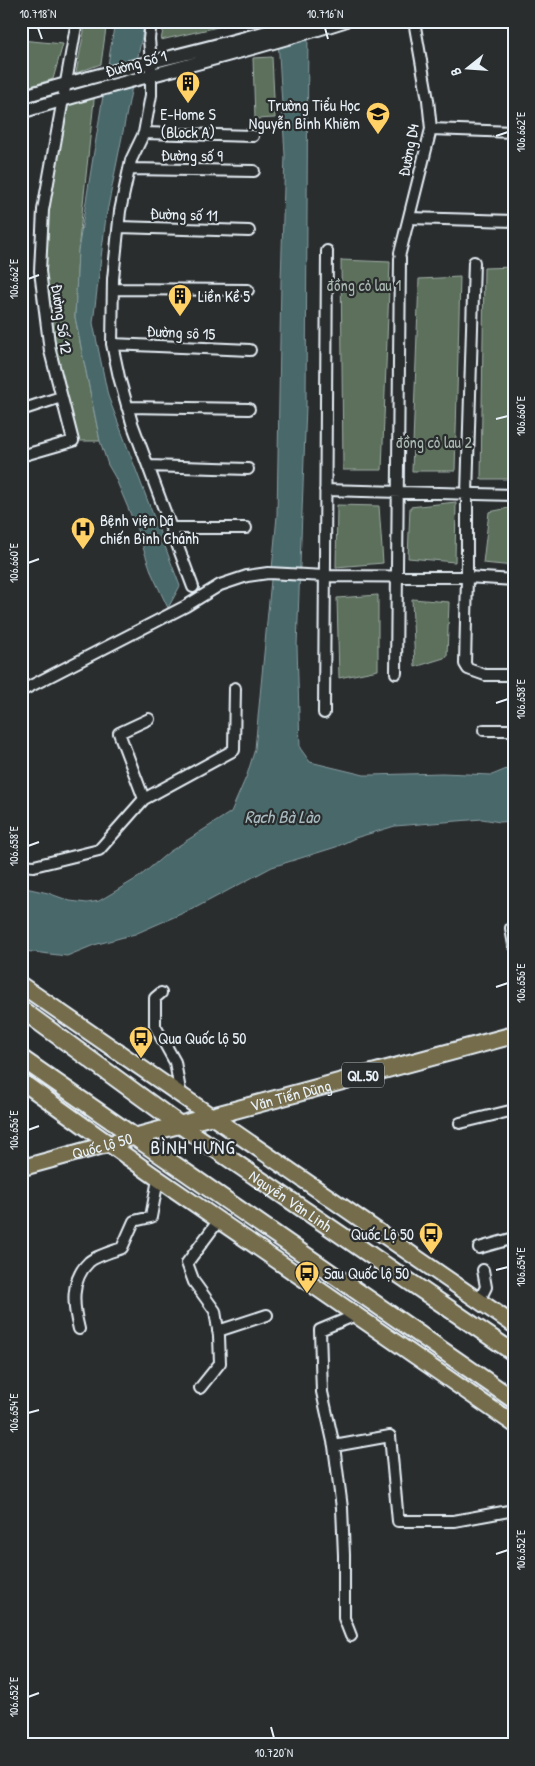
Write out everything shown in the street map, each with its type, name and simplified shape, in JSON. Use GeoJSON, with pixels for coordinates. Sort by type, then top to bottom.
{"type":"FeatureCollection","features":[{"type":"Feature","properties":{"kind":"highway","name":"Nguyễn Văn Linh"},"geometry":{"type":"LineString","coordinates":[[21,1009],[180,1125],[514,1353]]}},
{"type":"Feature","properties":{"kind":"highway","name":"Văn Tiến Dũng"},"geometry":{"type":"LineString","coordinates":[[213,1117],[514,1035]]}},
{"type":"Feature","properties":{"kind":"highway"},"geometry":{"type":"LineString","coordinates":[[21,1058],[514,1400]]}},
{"type":"Feature","properties":{"kind":"highway","name":"Quốc lộ 50"},"geometry":{"type":"LineString","coordinates":[[134,1137],[213,1117]]}},
{"type":"Feature","properties":{"kind":"main road","name":"Nguyễn Văn Linh"},"geometry":{"type":"LineString","coordinates":[[21,985],[514,1325]]}},
{"type":"Feature","properties":{"kind":"main road"},"geometry":{"type":"LineString","coordinates":[[21,1081],[158,1179],[514,1424]]}},
{"type":"Feature","properties":{"kind":"main road","name":"Quốc lộ 50"},"geometry":{"type":"LineString","coordinates":[[21,1168],[134,1137]]}},
{"type":"Feature","properties":{"kind":"street","name":"Đường Số 12"},"geometry":{"type":"LineString","coordinates":[[21,456],[72,441],[50,351],[40,271],[43,210],[77,21]]}},
{"type":"Feature","properties":{"kind":"street"},"geometry":{"type":"LineString","coordinates":[[151,21],[146,63],[150,95],[144,133],[131,160],[118,227],[113,289],[112,344],[128,407],[193,587]]}},
{"type":"Feature","properties":{"kind":"street"},"geometry":{"type":"LineString","coordinates":[[258,42],[305,21]]}},
{"type":"Feature","properties":{"kind":"street"},"geometry":{"type":"LineString","coordinates":[[258,42],[344,21]]}},
{"type":"Feature","properties":{"kind":"street","name":"Đường D4"},"geometry":{"type":"LineString","coordinates":[[396,673],[400,256],[431,130],[428,100],[414,21]]}},
{"type":"Feature","properties":{"kind":"street","name":"Đường Số 1"},"geometry":{"type":"LineString","coordinates":[[21,97],[66,83],[146,63],[258,42]]}},
{"type":"Feature","properties":{"kind":"street","name":"Đường Số 1"},"geometry":{"type":"LineString","coordinates":[[21,112],[147,77],[258,42]]}},
{"type":"Feature","properties":{"kind":"street"},"geometry":{"type":"LineString","coordinates":[[431,130],[514,132]]}},
{"type":"Feature","properties":{"kind":"street"},"geometry":{"type":"LineString","coordinates":[[144,133],[253,136]]}},
{"type":"Feature","properties":{"kind":"street","name":"Đường số 9"},"geometry":{"type":"LineString","coordinates":[[129,169],[254,171]]}},
{"type":"Feature","properties":{"kind":"street"},"geometry":{"type":"LineString","coordinates":[[409,218],[514,221]]}},
{"type":"Feature","properties":{"kind":"street","name":"Đường số 11"},"geometry":{"type":"LineString","coordinates":[[118,227],[249,231]]}},
{"type":"Feature","properties":{"kind":"street"},"geometry":{"type":"LineString","coordinates":[[324,713],[327,251]]}},
{"type":"Feature","properties":{"kind":"street"},"geometry":{"type":"LineString","coordinates":[[474,262],[467,494],[465,664],[468,668],[486,675],[514,675]]}},
{"type":"Feature","properties":{"kind":"street"},"geometry":{"type":"LineString","coordinates":[[113,289],[248,290]]}},
{"type":"Feature","properties":{"kind":"street","name":"Đường sô 15"},"geometry":{"type":"LineString","coordinates":[[112,344],[250,350]]}},
{"type":"Feature","properties":{"kind":"street"},"geometry":{"type":"LineString","coordinates":[[21,410],[62,397]]}},
{"type":"Feature","properties":{"kind":"street"},"geometry":{"type":"LineString","coordinates":[[128,407],[249,409]]}},
{"type":"Feature","properties":{"kind":"street"},"geometry":{"type":"LineString","coordinates":[[148,466],[248,469]]}},
{"type":"Feature","properties":{"kind":"street"},"geometry":{"type":"LineString","coordinates":[[325,490],[514,495]]}},
{"type":"Feature","properties":{"kind":"street"},"geometry":{"type":"LineString","coordinates":[[172,528],[246,528]]}},
{"type":"Feature","properties":{"kind":"street"},"geometry":{"type":"LineString","coordinates":[[21,691],[186,606],[220,585],[247,576],[268,573],[325,576],[467,577],[514,580]]}},
{"type":"Feature","properties":{"kind":"street"},"geometry":{"type":"LineString","coordinates":[[21,865],[34,866],[100,850],[144,799],[234,750],[235,688]]}},
{"type":"Feature","properties":{"kind":"street"},"geometry":{"type":"LineString","coordinates":[[144,799],[119,734],[149,720]]}},
{"type":"Feature","properties":{"kind":"street"},"geometry":{"type":"LineString","coordinates":[[484,730],[514,730]]}},
{"type":"Feature","properties":{"kind":"street"},"geometry":{"type":"LineString","coordinates":[[511,928],[514,945]]}},
{"type":"Feature","properties":{"kind":"street"},"geometry":{"type":"LineString","coordinates":[[161,993],[154,998],[155,1026],[175,1062],[181,1096]]}},
{"type":"Feature","properties":{"kind":"street"},"geometry":{"type":"LineString","coordinates":[[460,1123],[514,1110]]}},
{"type":"Feature","properties":{"kind":"street"},"geometry":{"type":"LineString","coordinates":[[79,1329],[74,1309],[76,1282],[90,1262],[122,1248],[134,1221],[152,1217],[158,1179]]}},
{"type":"Feature","properties":{"kind":"street"},"geometry":{"type":"LineString","coordinates":[[200,1388],[220,1363],[218,1331],[215,1311],[194,1282],[187,1263],[219,1220]]}},
{"type":"Feature","properties":{"kind":"street"},"geometry":{"type":"LineString","coordinates":[[479,1248],[514,1238]]}},
{"type":"Feature","properties":{"kind":"street"},"geometry":{"type":"LineString","coordinates":[[479,1301],[486,1287],[483,1270]]}},
{"type":"Feature","properties":{"kind":"street"},"geometry":{"type":"LineString","coordinates":[[351,1636],[344,1618],[342,1508],[334,1446],[322,1392],[320,1330],[356,1315]]}},
{"type":"Feature","properties":{"kind":"street"},"geometry":{"type":"LineString","coordinates":[[218,1331],[267,1316]]}},
{"type":"Feature","properties":{"kind":"street"},"geometry":{"type":"LineString","coordinates":[[334,1446],[390,1436],[398,1521],[454,1521],[514,1510]]}},
{"type":"Feature","properties":{"kind":"green space"},"geometry":{"type":"Polygon","coordinates":[[[86,21],[107,21],[101,64],[76,73],[86,21]]]}},
{"type":"Feature","properties":{"kind":"green space"},"geometry":{"type":"Polygon","coordinates":[[[165,21],[244,21],[161,40],[165,21]]]}},
{"type":"Feature","properties":{"kind":"green space"},"geometry":{"type":"Polygon","coordinates":[[[21,40],[63,44],[53,79],[21,89],[21,40]]]}},
{"type":"Feature","properties":{"kind":"green space"},"geometry":{"type":"Polygon","coordinates":[[[272,57],[275,118],[255,119],[253,58],[272,57]]]}},
{"type":"Feature","properties":{"kind":"green space"},"geometry":{"type":"Polygon","coordinates":[[[95,91],[78,251],[75,317],[100,441],[73,441],[45,324],[43,210],[63,99],[95,91]]]}},
{"type":"Feature","properties":{"kind":"green space","name":"đồng cỏ lau 1"},"geometry":{"type":"Polygon","coordinates":[[[341,260],[390,262],[382,470],[343,470],[341,260]]]}},
{"type":"Feature","properties":{"kind":"green space"},"geometry":{"type":"Polygon","coordinates":[[[514,267],[514,479],[481,479],[484,268],[514,267]]]}},
{"type":"Feature","properties":{"kind":"green space","name":"đồng cỏ lau 2"},"geometry":{"type":"Polygon","coordinates":[[[460,277],[455,471],[412,471],[419,279],[460,277]]]}},
{"type":"Feature","properties":{"kind":"green space"},"geometry":{"type":"Polygon","coordinates":[[[456,502],[455,562],[408,558],[410,507],[456,502]]]}},
{"type":"Feature","properties":{"kind":"green space"},"geometry":{"type":"Polygon","coordinates":[[[337,505],[379,506],[383,563],[336,567],[337,505]]]}},
{"type":"Feature","properties":{"kind":"green space"},"geometry":{"type":"Polygon","coordinates":[[[514,507],[514,566],[483,563],[489,512],[514,507]]]}},
{"type":"Feature","properties":{"kind":"green space"},"geometry":{"type":"Polygon","coordinates":[[[378,595],[378,670],[339,678],[337,598],[378,595]]]}},
{"type":"Feature","properties":{"kind":"green space"},"geometry":{"type":"Polygon","coordinates":[[[412,599],[449,602],[447,657],[415,667],[412,599]]]}},
{"type":"Feature","properties":{"kind":"water"},"geometry":{"type":"Polygon","coordinates":[[[115,21],[145,21],[106,217],[93,323],[108,396],[180,586],[168,608],[152,574],[136,527],[108,465],[100,441],[75,317],[78,251],[115,21]]]}},
{"type":"Feature","properties":{"kind":"water","name":"Rạch Bà Lào"},"geometry":{"type":"Polygon","coordinates":[[[277,21],[308,21],[306,405],[297,646],[300,748],[310,762],[364,775],[442,773],[492,775],[514,766],[514,821],[500,822],[482,819],[395,826],[272,867],[197,907],[135,934],[94,945],[67,956],[24,951],[21,950],[21,887],[48,893],[70,901],[87,903],[99,901],[139,877],[169,852],[231,812],[247,775],[255,749],[277,516],[285,155],[277,21]]]}},
{"type":"Feature","properties":{"kind":"place","name":"E-Home S (Block A)"},"geometry":{"type":"Point","coordinates":[188,104]}},
{"type":"Feature","properties":{"kind":"place","name":"Trường Tiểu Học Nguyễn Bỉnh Khiêm"},"geometry":{"type":"Point","coordinates":[378,135]}},
{"type":"Feature","properties":{"kind":"place","name":"Liền Kề 5"},"geometry":{"type":"Point","coordinates":[180,317]}},
{"type":"Feature","properties":{"kind":"place","name":"Bệnh viện Dã chiến Bình Chánh"},"geometry":{"type":"Point","coordinates":[83,550]}},
{"type":"Feature","properties":{"kind":"place","name":"Qua Quốc lộ 50"},"geometry":{"type":"Point","coordinates":[141,1059]}},
{"type":"Feature","properties":{"kind":"place","name":"Quốc Lộ 50"},"geometry":{"type":"Point","coordinates":[431,1255]}},
{"type":"Feature","properties":{"kind":"place","name":"Sau Quốc lộ 50"},"geometry":{"type":"Point","coordinates":[307,1294]}},
{"type":"Feature","properties":{"kind":"district","name":"BÌNH HƯNG"},"geometry":{"type":"Point","coordinates":[193,1147]}}]}
